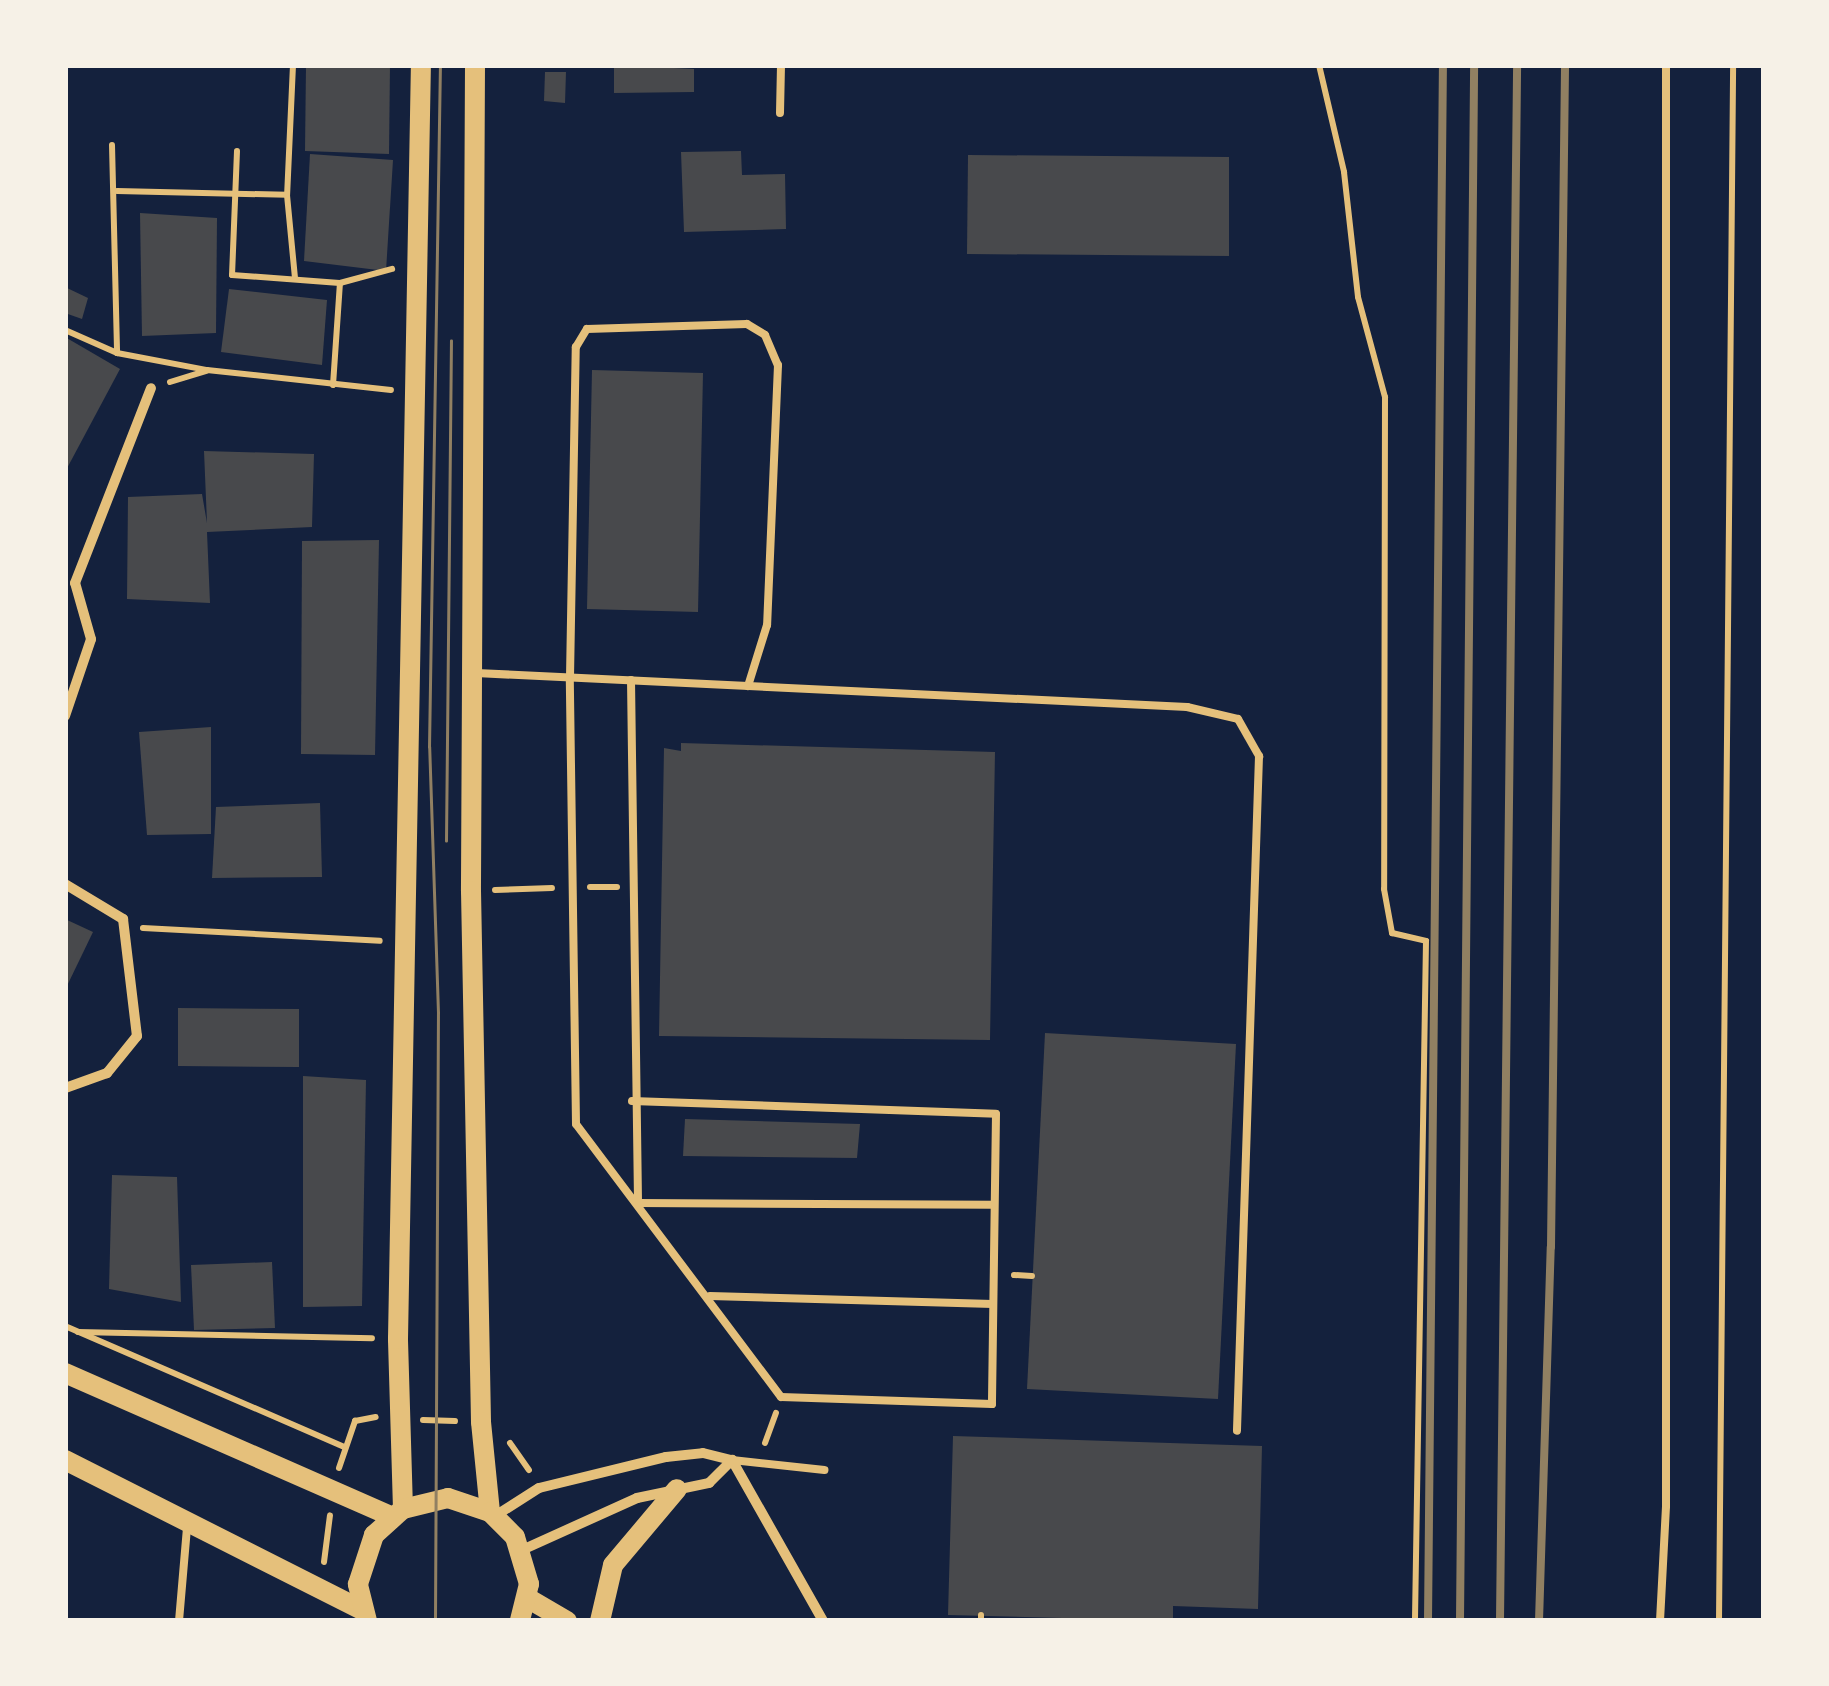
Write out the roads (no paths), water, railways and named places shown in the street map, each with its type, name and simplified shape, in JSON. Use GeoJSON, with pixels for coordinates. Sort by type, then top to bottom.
{"type":"FeatureCollection","features":[{"type":"Feature","properties":{"kind":"main road"},"geometry":{"type":"LineString","coordinates":[[364,1615],[362,1558],[397,1512],[398,1419],[388,1339],[421,65]]}},
{"type":"Feature","properties":{"kind":"main road"},"geometry":{"type":"LineString","coordinates":[[475,65],[472,672],[481,1422],[492,1514]]}},
{"type":"Feature","properties":{"kind":"main road"},"geometry":{"type":"LineString","coordinates":[[65,1373],[397,1512],[448,1498],[492,1514],[522,1550],[529,1599],[520,1621]]}},
{"type":"Feature","properties":{"kind":"main road"},"geometry":{"type":"LineString","coordinates":[[65,1460],[188,1518],[364,1615]]}},
{"type":"Feature","properties":{"kind":"main road"},"geometry":{"type":"LineString","coordinates":[[600,1621],[614,1565],[678,1489]]}},
{"type":"Feature","properties":{"kind":"main road"},"geometry":{"type":"LineString","coordinates":[[529,1599],[567,1621]]}},
{"type":"Feature","properties":{"kind":"street"},"geometry":{"type":"LineString","coordinates":[[65,716],[91,638],[75,584],[151,388]]}},
{"type":"Feature","properties":{"kind":"street"},"geometry":{"type":"LineString","coordinates":[[65,884],[115,910],[126,927],[137,1036],[107,1073],[65,1088]]}},
{"type":"Feature","properties":{"kind":"street"},"geometry":{"type":"LineString","coordinates":[[492,1514],[539,1488],[666,1457],[703,1453],[732,1460],[823,1621]]}},
{"type":"Feature","properties":{"kind":"street"},"geometry":{"type":"LineString","coordinates":[[522,1550],[637,1498],[709,1483],[732,1460]]}},
{"type":"Feature","properties":{"kind":"lane"},"geometry":{"type":"LineString","coordinates":[[780,65],[780,113]]}},
{"type":"Feature","properties":{"kind":"lane"},"geometry":{"type":"LineString","coordinates":[[1660,1621],[1666,1506],[1666,65]]}},
{"type":"Feature","properties":{"kind":"lane"},"geometry":{"type":"LineString","coordinates":[[632,1101],[996,1114],[992,1404],[781,1397],[710,1296],[576,1124],[570,677],[576,347],[587,328],[747,324],[765,335],[778,365],[767,626],[748,686]]}},
{"type":"Feature","properties":{"kind":"lane"},"geometry":{"type":"LineString","coordinates":[[472,672],[1209,708],[1224,711],[1248,731],[1259,756],[1237,1431]]}},
{"type":"Feature","properties":{"kind":"lane"},"geometry":{"type":"LineString","coordinates":[[631,680],[632,1101],[638,1203]]}},
{"type":"Feature","properties":{"kind":"lane"},"geometry":{"type":"LineString","coordinates":[[638,1203],[994,1204]]}},
{"type":"Feature","properties":{"kind":"lane"},"geometry":{"type":"LineString","coordinates":[[710,1296],[993,1304]]}},
{"type":"Feature","properties":{"kind":"lane"},"geometry":{"type":"LineString","coordinates":[[732,1460],[760,1459],[824,1470]]}},
{"type":"Feature","properties":{"kind":"lane"},"geometry":{"type":"LineString","coordinates":[[179,1621],[188,1518]]}},
{"type":"Feature","properties":{"kind":"tram line"},"geometry":{"type":"LineString","coordinates":[[435,1621],[438,1013],[429,747],[440,65]]}},
{"type":"Feature","properties":{"kind":"tram line"},"geometry":{"type":"LineString","coordinates":[[446,841],[451,341]]}},
{"type":"Feature","properties":{"kind":"railway"},"geometry":{"type":"LineString","coordinates":[[1428,1621],[1443,65]]}},
{"type":"Feature","properties":{"kind":"railway"},"geometry":{"type":"LineString","coordinates":[[1460,1621],[1474,65]]}},
{"type":"Feature","properties":{"kind":"railway"},"geometry":{"type":"LineString","coordinates":[[1500,1621],[1517,65]]}},
{"type":"Feature","properties":{"kind":"railway"},"geometry":{"type":"LineString","coordinates":[[1539,1621],[1551,1247],[1565,65]]}}]}
